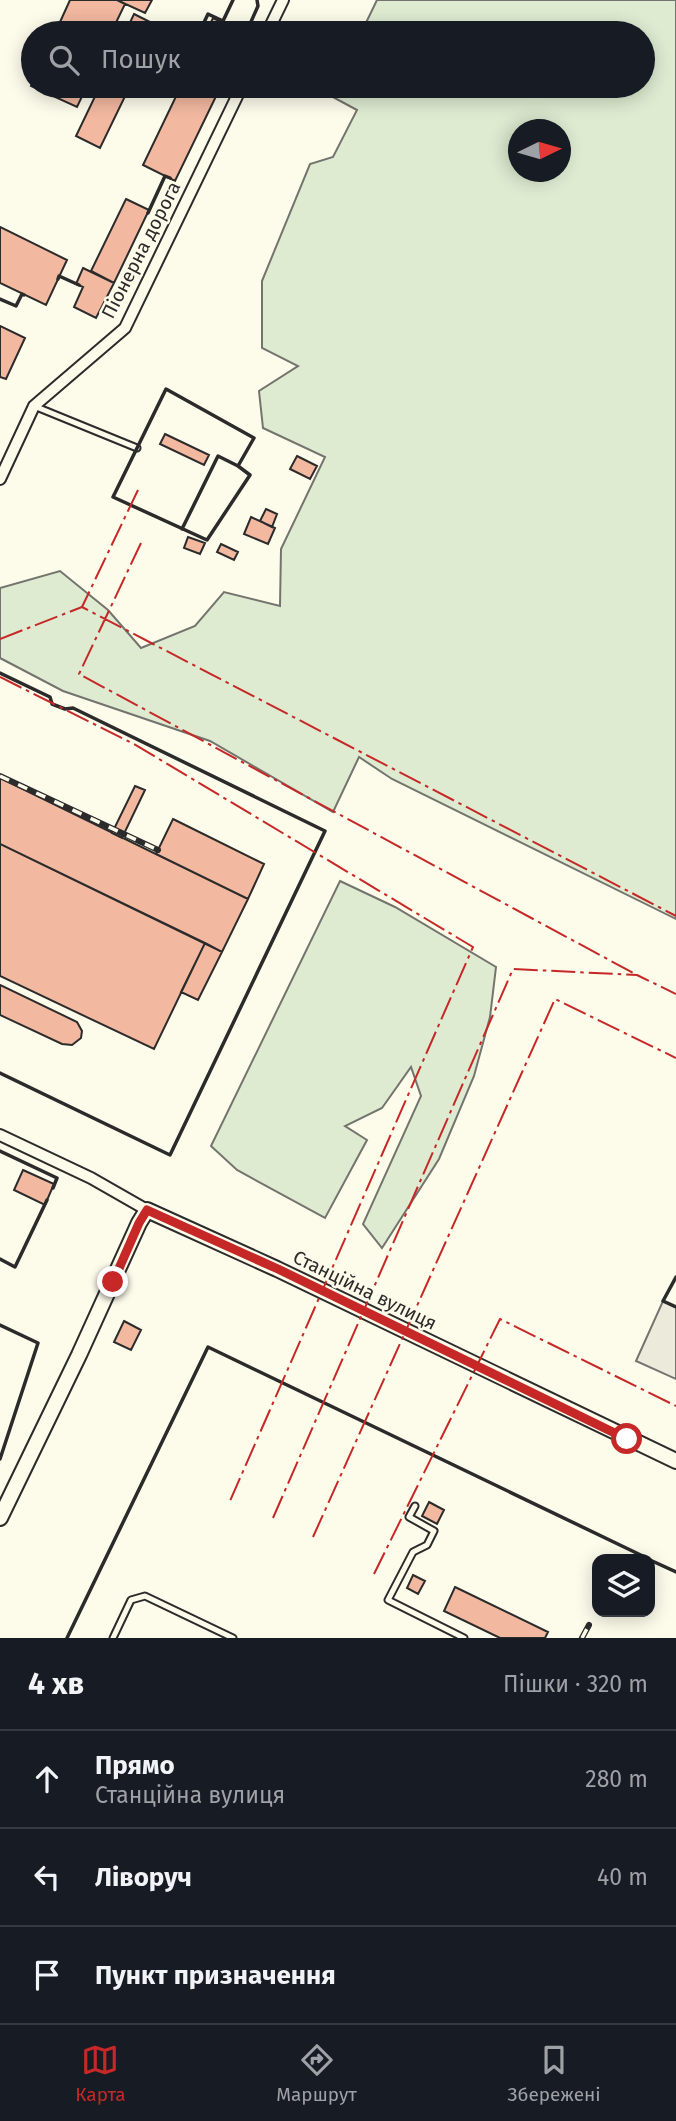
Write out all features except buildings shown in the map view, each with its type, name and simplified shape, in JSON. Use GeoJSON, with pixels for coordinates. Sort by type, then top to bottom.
{"type":"FeatureCollection","features":[{"type":"Feature","properties":{"kind":"street"},"geometry":{"type":"LineString","coordinates":[[273,21],[283,0]]}},
{"type":"Feature","properties":{"kind":"street","name":"Піонерна дорога"},"geometry":{"type":"LineString","coordinates":[[0,479],[34,406],[125,328],[236,98]]}},
{"type":"Feature","properties":{"kind":"street","name":"Станційна вулиця"},"geometry":{"type":"LineString","coordinates":[[0,1135],[91,1178],[147,1210],[278,1269],[676,1461]]}},
{"type":"Feature","properties":{"kind":"street"},"geometry":{"type":"LineString","coordinates":[[0,1518],[147,1210]]}},
{"type":"Feature","properties":{"kind":"lane"},"geometry":{"type":"LineString","coordinates":[[34,406],[137,448]]}},
{"type":"Feature","properties":{"kind":"lane"},"geometry":{"type":"LineString","coordinates":[[415,1506],[409,1517],[434,1531],[427,1545],[413,1552],[388,1600],[464,1638]]}},
{"type":"Feature","properties":{"kind":"lane"},"geometry":{"type":"LineString","coordinates":[[113,1638],[131,1600],[145,1596],[233,1638]]}},
{"type":"Feature","properties":{"kind":"green space"},"geometry":{"type":"Polygon","coordinates":[[[377,0],[676,0],[676,919],[392,779],[359,757],[333,812],[210,741],[63,691],[0,658],[0,588],[60,571],[108,610],[141,648],[195,626],[224,592],[280,606],[281,549],[325,457],[263,428],[259,391],[298,366],[262,348],[262,281],[310,164],[333,157],[357,110],[335,98],[655,98],[655,21],[367,21],[377,0]]]}},
{"type":"Feature","properties":{"kind":"green space"},"geometry":{"type":"Polygon","coordinates":[[[340,881],[395,907],[496,967],[490,1017],[474,1076],[439,1159],[382,1248],[363,1224],[421,1096],[411,1067],[382,1108],[345,1126],[367,1140],[325,1218],[237,1170],[211,1146],[340,881]]]}},
{"type":"Feature","properties":{"kind":"shaded area"},"geometry":{"type":"Polygon","coordinates":[[[663,1301],[676,1307],[676,1379],[636,1361],[663,1301]]]}},
{"type":"Feature","properties":{"kind":"railway"},"geometry":{"type":"LineString","coordinates":[[0,776],[158,850]]}},
{"type":"Feature","properties":{"kind":"railway"},"geometry":{"type":"LineString","coordinates":[[582,1638],[589,1625]]}},
{"type":"Feature","properties":{"kind":"wall"},"geometry":{"type":"LineString","coordinates":[[223,21],[233,0]]}},
{"type":"Feature","properties":{"kind":"wall"},"geometry":{"type":"LineString","coordinates":[[251,21],[258,6],[257,0]]}},
{"type":"Feature","properties":{"kind":"wall"},"geometry":{"type":"LineString","coordinates":[[205,21],[208,14],[223,21]]}},
{"type":"Feature","properties":{"kind":"wall"},"geometry":{"type":"LineString","coordinates":[[148,213],[165,176],[170,178]]}},
{"type":"Feature","properties":{"kind":"wall"},"geometry":{"type":"LineString","coordinates":[[58,279],[59,276],[79,285]]}},
{"type":"Feature","properties":{"kind":"wall"},"geometry":{"type":"LineString","coordinates":[[0,299],[16,306],[22,294],[24,295]]}},
{"type":"Feature","properties":{"kind":"wall"},"geometry":{"type":"LineString","coordinates":[[166,389],[254,438],[238,466],[250,475],[207,540],[113,497],[166,389]]}},
{"type":"Feature","properties":{"kind":"wall"},"geometry":{"type":"LineString","coordinates":[[182,529],[218,456],[238,466]]}},
{"type":"Feature","properties":{"kind":"wall"},"geometry":{"type":"LineString","coordinates":[[0,673],[50,697],[52,704],[65,709],[73,708],[325,831],[170,1155],[0,1073]]}},
{"type":"Feature","properties":{"kind":"wall"},"geometry":{"type":"LineString","coordinates":[[0,1151],[57,1178],[53,1188]]}},
{"type":"Feature","properties":{"kind":"wall"},"geometry":{"type":"LineString","coordinates":[[0,1259],[15,1267],[47,1200]]}},
{"type":"Feature","properties":{"kind":"wall"},"geometry":{"type":"LineString","coordinates":[[676,1277],[663,1301],[676,1307]]}},
{"type":"Feature","properties":{"kind":"wall"},"geometry":{"type":"LineString","coordinates":[[0,1325],[38,1343],[0,1459]]}},
{"type":"Feature","properties":{"kind":"wall"},"geometry":{"type":"LineString","coordinates":[[67,1638],[208,1347],[639,1554]]}},
{"type":"Feature","properties":{"kind":"wall"},"geometry":{"type":"LineString","coordinates":[[655,1562],[676,1572]]}},
{"type":"Feature","properties":{"kind":"power"},"geometry":{"type":"LineString","coordinates":[[138,490],[82,607],[676,916]]}},
{"type":"Feature","properties":{"kind":"power"},"geometry":{"type":"LineString","coordinates":[[141,543],[79,674],[637,975]]}},
{"type":"Feature","properties":{"kind":"power"},"geometry":{"type":"LineString","coordinates":[[0,639],[82,607]]}},
{"type":"Feature","properties":{"kind":"power"},"geometry":{"type":"LineString","coordinates":[[0,677],[134,744],[473,947],[230,1501]]}},
{"type":"Feature","properties":{"kind":"power"},"geometry":{"type":"LineString","coordinates":[[273,1518],[513,969],[637,975],[676,994]]}},
{"type":"Feature","properties":{"kind":"power"},"geometry":{"type":"LineString","coordinates":[[313,1537],[555,999],[676,1058]]}},
{"type":"Feature","properties":{"kind":"power"},"geometry":{"type":"LineString","coordinates":[[374,1574],[500,1319],[676,1406]]}},
{"type":"Feature","properties":{"kind":"route"},"geometry":{"type":"LineString","coordinates":[[113,1282],[147,1210],[278,1269],[627,1439]]}}]}
